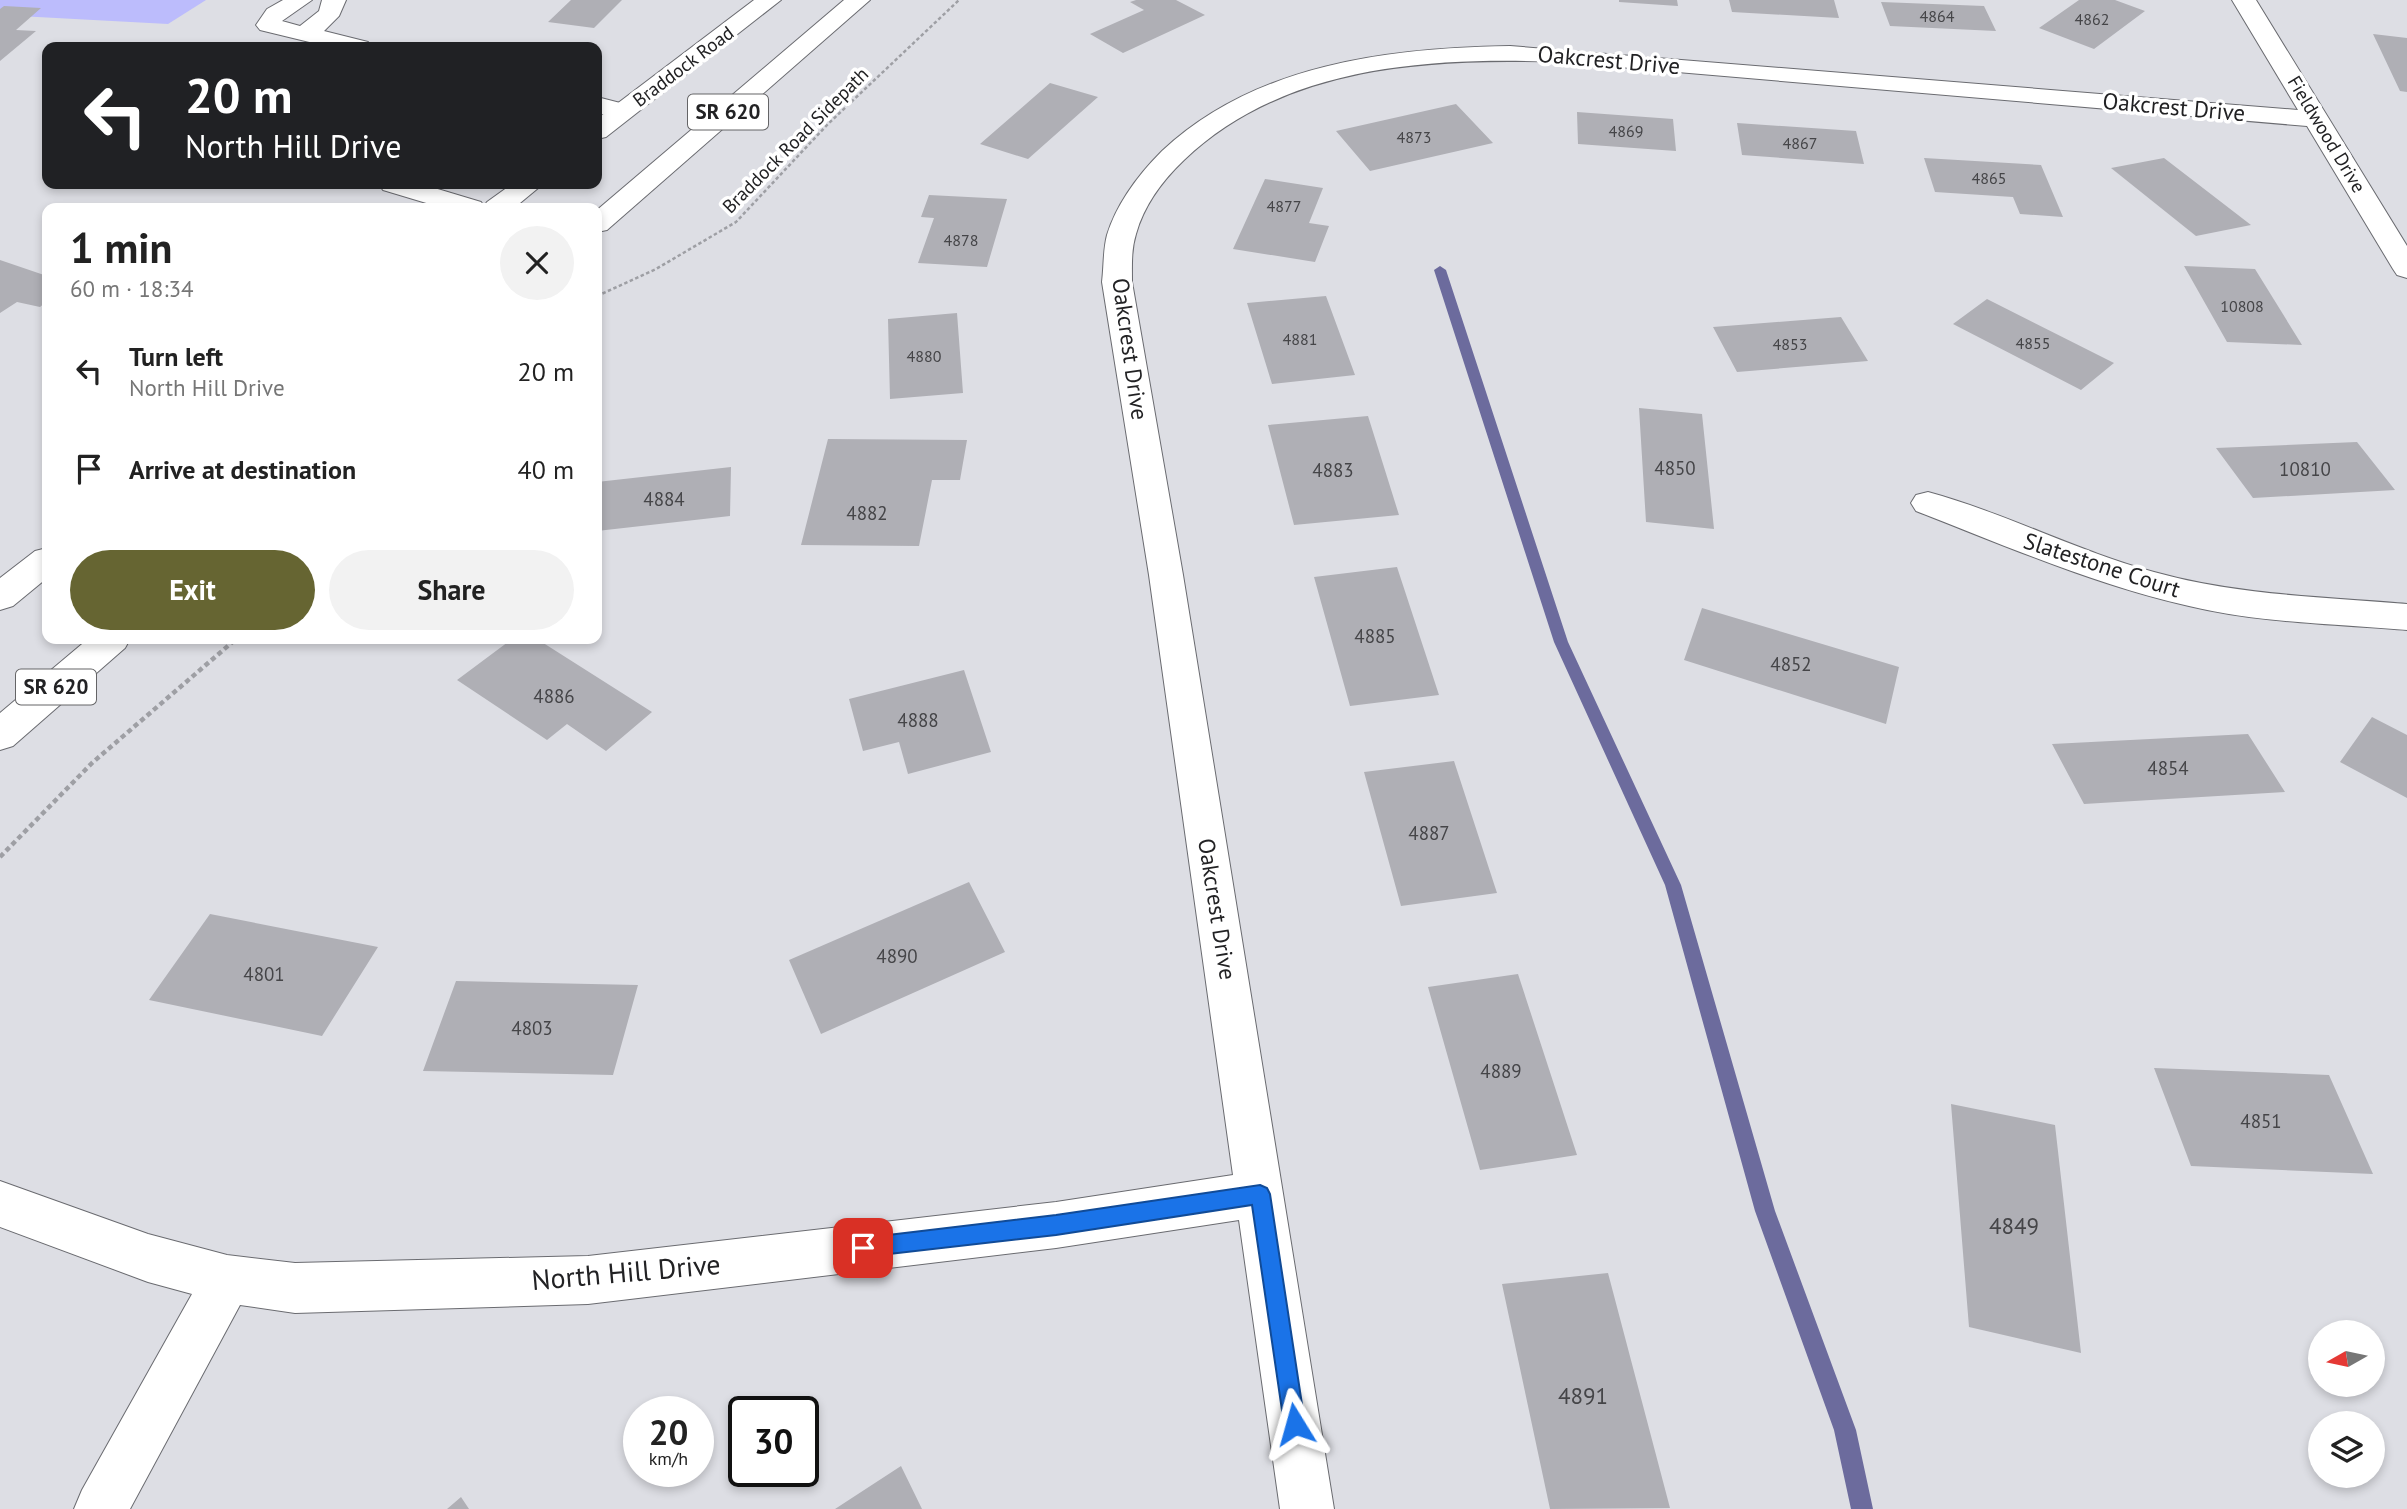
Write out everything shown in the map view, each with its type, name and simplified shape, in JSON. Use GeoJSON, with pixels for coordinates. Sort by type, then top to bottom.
{"type":"FeatureCollection","features":[{"type":"Feature","properties":{"kind":"street"},"geometry":{"type":"LineString","coordinates":[[300,0],[275,14],[268,25],[338,42]]}},
{"type":"Feature","properties":{"kind":"street"},"geometry":{"type":"LineString","coordinates":[[304,34],[328,16],[334,8],[334,0]]}},
{"type":"Feature","properties":{"kind":"street","name":"Braddock Road"},"geometry":{"type":"LineString","coordinates":[[602,127],[769,0]]}},
{"type":"Feature","properties":{"kind":"street","name":"SR 620"},"geometry":{"type":"LineString","coordinates":[[602,220],[858,0]]}},
{"type":"Feature","properties":{"kind":"street","name":"Fieldwood Drive"},"geometry":{"type":"LineString","coordinates":[[2244,0],[2407,269]]}},
{"type":"Feature","properties":{"kind":"street","name":"Oakcrest Drive"},"geometry":{"type":"LineString","coordinates":[[1307,1509],[1166,575],[1117,282],[1119,244],[1130,212],[1142,190],[1172,154],[1190,138],[1249,104],[1312,79],[1376,62],[1463,53],[1560,55],[2318,119]]}},
{"type":"Feature","properties":{"kind":"street"},"geometry":{"type":"LineString","coordinates":[[602,106],[624,111]]}},
{"type":"Feature","properties":{"kind":"street"},"geometry":{"type":"LineString","coordinates":[[409,189],[455,203]]}},
{"type":"Feature","properties":{"kind":"street"},"geometry":{"type":"LineString","coordinates":[[503,203],[521,189]]}},
{"type":"Feature","properties":{"kind":"street","name":"Slatestone Court"},"geometry":{"type":"LineString","coordinates":[[1928,503],[2099,568],[2182,592],[2285,607],[2407,617]]}},
{"type":"Feature","properties":{"kind":"street"},"geometry":{"type":"LineString","coordinates":[[0,597],[42,564]]}},
{"type":"Feature","properties":{"kind":"street","name":"SR 620"},"geometry":{"type":"LineString","coordinates":[[0,735],[106,644]]}},
{"type":"Feature","properties":{"kind":"street","name":"North Hill Drive"},"geometry":{"type":"LineString","coordinates":[[0,1204],[148,1258],[227,1279],[295,1288],[588,1280],[1056,1225],[1260,1194]]}},
{"type":"Feature","properties":{"kind":"street"},"geometry":{"type":"LineString","coordinates":[[101,1509],[227,1279]]}},
{"type":"Feature","properties":{"kind":"path","name":"Braddock Road Sidepath"},"geometry":{"type":"LineString","coordinates":[[602,294],[656,269],[736,222],[828,124],[960,0]]}},
{"type":"Feature","properties":{"kind":"path"},"geometry":{"type":"LineString","coordinates":[[0,857],[92,763],[230,644]]}},
{"type":"Feature","properties":{"kind":"shaded area"},"geometry":{"type":"Polygon","coordinates":[[[0,0],[206,0],[168,24],[0,15],[0,0]]]}},
{"type":"Feature","properties":{"kind":"building"},"geometry":{"type":"Polygon","coordinates":[[[571,0],[622,0],[594,28],[548,22],[571,0]]]}},
{"type":"Feature","properties":{"kind":"building"},"geometry":{"type":"Polygon","coordinates":[[[1176,0],[1205,15],[1123,53],[1090,34],[1144,10],[1130,2],[1176,0]]]}},
{"type":"Feature","properties":{"kind":"building"},"geometry":{"type":"Polygon","coordinates":[[[1677,0],[1678,6],[1619,2],[1677,0]]]}},
{"type":"Feature","properties":{"kind":"building"},"geometry":{"type":"Polygon","coordinates":[[[1729,0],[1834,0],[1839,18],[1732,12],[1729,0]]]}},
{"type":"Feature","properties":{"kind":"building"},"geometry":{"type":"Polygon","coordinates":[[[2079,0],[2115,0],[2145,11],[2094,49],[2039,28],[2079,0]]]}},
{"type":"Feature","properties":{"kind":"building"},"geometry":{"type":"Polygon","coordinates":[[[1881,2],[1984,6],[1996,31],[1890,26],[1881,2]]]}},
{"type":"Feature","properties":{"kind":"building"},"geometry":{"type":"Polygon","coordinates":[[[4,6],[41,8],[16,30],[36,31],[0,61],[0,9],[4,6]]]}},
{"type":"Feature","properties":{"kind":"building"},"geometry":{"type":"Polygon","coordinates":[[[2373,34],[2407,38],[2407,92],[2400,91],[2373,34]]]}},
{"type":"Feature","properties":{"kind":"building"},"geometry":{"type":"Polygon","coordinates":[[[1050,83],[1098,97],[1028,159],[980,144],[1050,83]]]}},
{"type":"Feature","properties":{"kind":"building"},"geometry":{"type":"Polygon","coordinates":[[[1456,104],[1493,143],[1370,171],[1336,131],[1456,104]]]}},
{"type":"Feature","properties":{"kind":"building"},"geometry":{"type":"Polygon","coordinates":[[[1577,112],[1673,119],[1676,151],[1578,144],[1577,112]]]}},
{"type":"Feature","properties":{"kind":"building"},"geometry":{"type":"Polygon","coordinates":[[[1737,123],[1856,131],[1864,164],[1742,155],[1737,123]]]}},
{"type":"Feature","properties":{"kind":"building"},"geometry":{"type":"Polygon","coordinates":[[[1924,158],[2041,165],[2063,217],[2020,214],[2013,197],[1935,192],[1924,158]]]}},
{"type":"Feature","properties":{"kind":"building"},"geometry":{"type":"Polygon","coordinates":[[[2164,158],[2251,225],[2196,236],[2111,168],[2164,158]]]}},
{"type":"Feature","properties":{"kind":"building"},"geometry":{"type":"Polygon","coordinates":[[[1265,179],[1323,188],[1309,223],[1329,226],[1315,262],[1233,249],[1265,179]]]}},
{"type":"Feature","properties":{"kind":"building"},"geometry":{"type":"Polygon","coordinates":[[[929,195],[1007,199],[987,267],[918,263],[934,218],[921,217],[929,195]]]}},
{"type":"Feature","properties":{"kind":"building"},"geometry":{"type":"Polygon","coordinates":[[[0,260],[42,274],[42,305],[17,302],[0,313],[0,260]]]}},
{"type":"Feature","properties":{"kind":"building"},"geometry":{"type":"Polygon","coordinates":[[[2184,266],[2255,269],[2302,345],[2227,342],[2184,266]]]}},
{"type":"Feature","properties":{"kind":"building"},"geometry":{"type":"Polygon","coordinates":[[[1326,296],[1355,375],[1272,384],[1247,303],[1326,296]]]}},
{"type":"Feature","properties":{"kind":"building"},"geometry":{"type":"Polygon","coordinates":[[[1987,299],[2114,363],[2081,390],[1953,324],[1987,299]]]}},
{"type":"Feature","properties":{"kind":"building"},"geometry":{"type":"Polygon","coordinates":[[[957,313],[963,393],[890,399],[888,319],[957,313]]]}},
{"type":"Feature","properties":{"kind":"building"},"geometry":{"type":"Polygon","coordinates":[[[1841,317],[1868,361],[1737,372],[1713,327],[1841,317]]]}},
{"type":"Feature","properties":{"kind":"building"},"geometry":{"type":"Polygon","coordinates":[[[1639,408],[1702,414],[1714,529],[1646,522],[1639,408]]]}},
{"type":"Feature","properties":{"kind":"building"},"geometry":{"type":"Polygon","coordinates":[[[1368,416],[1399,515],[1294,525],[1268,425],[1368,416]]]}},
{"type":"Feature","properties":{"kind":"building"},"geometry":{"type":"Polygon","coordinates":[[[828,439],[967,440],[960,480],[932,480],[919,546],[801,545],[828,439]]]}},
{"type":"Feature","properties":{"kind":"building"},"geometry":{"type":"Polygon","coordinates":[[[2357,442],[2395,490],[2253,498],[2216,448],[2357,442]]]}},
{"type":"Feature","properties":{"kind":"building"},"geometry":{"type":"Polygon","coordinates":[[[731,467],[730,516],[602,530],[602,481],[731,467]]]}},
{"type":"Feature","properties":{"kind":"building"},"geometry":{"type":"Polygon","coordinates":[[[1397,567],[1439,695],[1350,706],[1314,577],[1397,567]]]}},
{"type":"Feature","properties":{"kind":"building"},"geometry":{"type":"Polygon","coordinates":[[[1702,608],[1899,667],[1886,724],[1684,660],[1702,608]]]}},
{"type":"Feature","properties":{"kind":"building"},"geometry":{"type":"Polygon","coordinates":[[[505,644],[545,644],[652,712],[606,751],[567,724],[547,740],[457,680],[505,644]]]}},
{"type":"Feature","properties":{"kind":"building"},"geometry":{"type":"Polygon","coordinates":[[[964,670],[991,752],[908,774],[899,742],[863,751],[849,699],[964,670]]]}},
{"type":"Feature","properties":{"kind":"building"},"geometry":{"type":"Polygon","coordinates":[[[2372,717],[2407,735],[2407,798],[2340,762],[2372,717]]]}},
{"type":"Feature","properties":{"kind":"building"},"geometry":{"type":"Polygon","coordinates":[[[2248,734],[2285,792],[2084,804],[2052,744],[2248,734]]]}},
{"type":"Feature","properties":{"kind":"building"},"geometry":{"type":"Polygon","coordinates":[[[1454,761],[1497,893],[1401,906],[1364,772],[1454,761]]]}},
{"type":"Feature","properties":{"kind":"building"},"geometry":{"type":"Polygon","coordinates":[[[969,882],[1005,952],[821,1034],[789,960],[969,882]]]}},
{"type":"Feature","properties":{"kind":"building"},"geometry":{"type":"Polygon","coordinates":[[[210,914],[378,947],[322,1036],[149,1000],[210,914]]]}},
{"type":"Feature","properties":{"kind":"building"},"geometry":{"type":"Polygon","coordinates":[[[1518,974],[1577,1155],[1480,1170],[1428,987],[1518,974]]]}},
{"type":"Feature","properties":{"kind":"building"},"geometry":{"type":"Polygon","coordinates":[[[456,981],[638,985],[613,1075],[423,1071],[456,981]]]}},
{"type":"Feature","properties":{"kind":"building"},"geometry":{"type":"Polygon","coordinates":[[[2154,1068],[2329,1075],[2373,1174],[2191,1166],[2154,1068]]]}},
{"type":"Feature","properties":{"kind":"building"},"geometry":{"type":"Polygon","coordinates":[[[1951,1104],[2055,1125],[2081,1353],[1969,1327],[1951,1104]]]}},
{"type":"Feature","properties":{"kind":"building"},"geometry":{"type":"Polygon","coordinates":[[[1608,1273],[1670,1508],[1550,1509],[1502,1284],[1608,1273]]]}},
{"type":"Feature","properties":{"kind":"building"},"geometry":{"type":"Polygon","coordinates":[[[901,1466],[922,1509],[835,1509],[901,1466]]]}},
{"type":"Feature","properties":{"kind":"building"},"geometry":{"type":"Polygon","coordinates":[[[461,1497],[469,1509],[447,1509],[461,1497]]]}},
{"type":"Feature","properties":{"kind":"waterway"},"geometry":{"type":"LineString","coordinates":[[1440,270],[1561,642],[1673,885],[1765,1211],[1845,1430],[1862,1509]]}},
{"type":"Feature","properties":{"kind":"route"},"geometry":{"type":"LineString","coordinates":[[863,1248],[1056,1225],[1260,1194],[1295,1424]]}}]}
